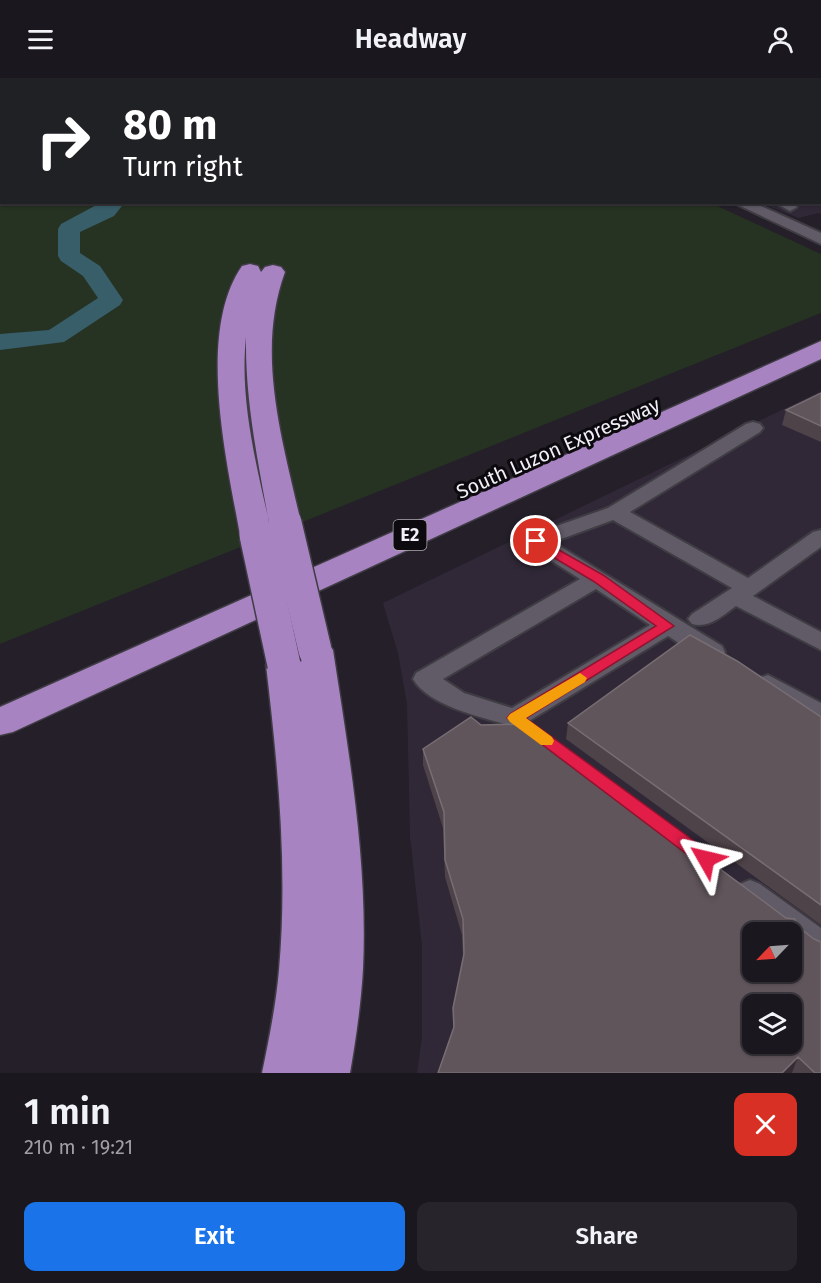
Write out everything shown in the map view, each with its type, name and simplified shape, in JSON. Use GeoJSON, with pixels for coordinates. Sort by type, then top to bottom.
{"type":"FeatureCollection","features":[{"type":"Feature","properties":{"kind":"highway"},"geometry":{"type":"LineString","coordinates":[[261,271],[235,318],[231,352],[239,443],[271,529],[300,657],[339,856],[341,954],[332,1045],[326,1073]]}},
{"type":"Feature","properties":{"kind":"highway","name":"South Luzon Expressway"},"geometry":{"type":"LineString","coordinates":[[0,702],[821,328]]}},
{"type":"Feature","properties":{"kind":"highway","name":"South Luzon Expressway"},"geometry":{"type":"LineString","coordinates":[[0,722],[821,349]]}},
{"type":"Feature","properties":{"kind":"highway"},"geometry":{"type":"LineString","coordinates":[[286,1073],[297,1030],[304,950],[304,853],[294,741],[300,657]]}},
{"type":"Feature","properties":{"kind":"street"},"geometry":{"type":"LineString","coordinates":[[743,204],[821,239]]}},
{"type":"Feature","properties":{"kind":"street"},"geometry":{"type":"LineString","coordinates":[[798,229],[821,233]]}},
{"type":"Feature","properties":{"kind":"street"},"geometry":{"type":"LineString","coordinates":[[728,661],[666,626],[598,578],[536,541],[615,512],[753,428]]}},
{"type":"Feature","properties":{"kind":"street"},"geometry":{"type":"LineString","coordinates":[[615,512],[821,642]]}},
{"type":"Feature","properties":{"kind":"street"},"geometry":{"type":"LineString","coordinates":[[700,619],[821,537]]}},
{"type":"Feature","properties":{"kind":"street"},"geometry":{"type":"LineString","coordinates":[[598,578],[425,679],[454,699],[525,725],[666,626]]}},
{"type":"Feature","properties":{"kind":"street"},"geometry":{"type":"LineString","coordinates":[[749,673],[821,714]]}},
{"type":"Feature","properties":{"kind":"street"},"geometry":{"type":"LineString","coordinates":[[725,874],[821,945]]}},
{"type":"Feature","properties":{"kind":"shaded area"},"geometry":{"type":"Polygon","coordinates":[[[763,204],[821,204],[821,214],[799,218],[763,204]]]}},
{"type":"Feature","properties":{"kind":"shaded area"},"geometry":{"type":"Polygon","coordinates":[[[821,391],[821,1073],[417,1073],[422,1037],[422,946],[410,836],[407,704],[398,653],[383,603],[821,391]]]}},
{"type":"Feature","properties":{"kind":"green space"},"geometry":{"type":"Polygon","coordinates":[[[0,204],[713,204],[821,254],[821,313],[0,644],[0,204]]]}},
{"type":"Feature","properties":{"kind":"building"},"geometry":{"type":"Polygon","coordinates":[[[821,393],[821,426],[786,410],[821,393]]]}},
{"type":"Feature","properties":{"kind":"building"},"geometry":{"type":"Polygon","coordinates":[[[690,635],[737,661],[821,717],[821,905],[568,723],[690,635]]]}},
{"type":"Feature","properties":{"kind":"building"},"geometry":{"type":"Polygon","coordinates":[[[471,717],[481,725],[525,724],[786,918],[795,919],[796,922],[742,922],[742,982],[802,982],[802,930],[821,942],[821,1073],[815,1073],[798,1057],[782,1073],[438,1073],[454,1027],[453,1008],[464,954],[463,919],[445,860],[444,812],[423,749],[471,717]]]}},
{"type":"Feature","properties":{"kind":"waterway"},"geometry":{"type":"LineString","coordinates":[[0,342],[55,337],[111,300],[92,271],[69,256],[69,229],[106,211],[113,204]]}},
{"type":"Feature","properties":{"kind":"slow traffic"},"geometry":{"type":"LineString","coordinates":[[546,741],[515,718],[580,678]]}},
{"type":"Feature","properties":{"kind":"route"},"geometry":{"type":"LineString","coordinates":[[536,541],[598,578],[666,626],[515,718],[706,859]]}}]}
